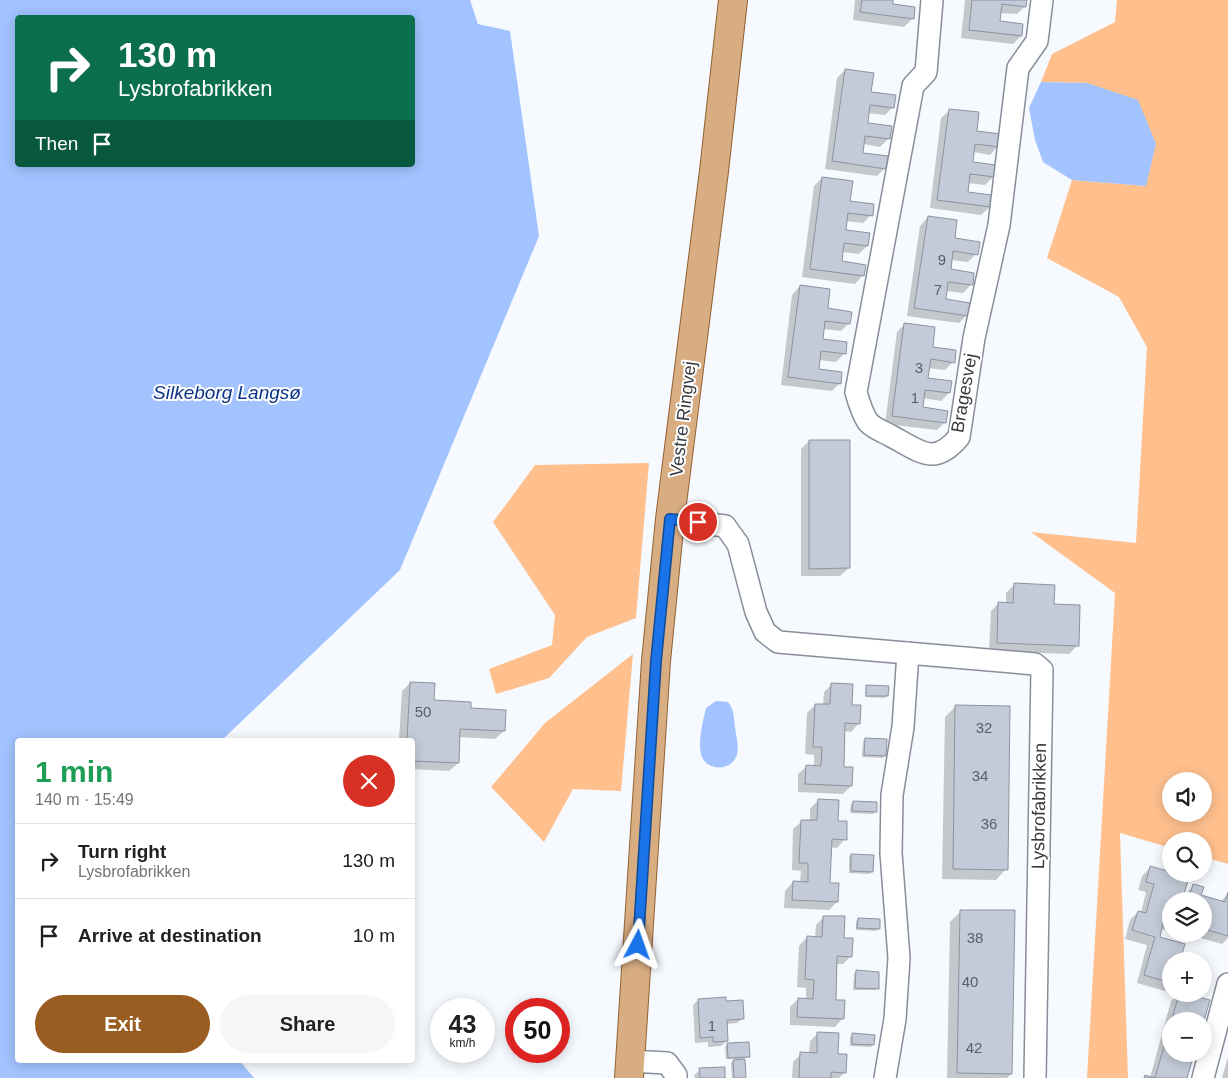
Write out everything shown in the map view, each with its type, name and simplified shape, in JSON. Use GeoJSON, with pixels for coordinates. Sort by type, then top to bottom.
{"type":"FeatureCollection","features":[{"type":"Feature","properties":{"kind":"main road","name":"Vestre Ringvej"},"geometry":{"type":"LineString","coordinates":[[630,1070],[656,661],[670,519],[714,171],[733,0]]}},
{"type":"Feature","properties":{"kind":"street","name":"Bragesvej"},"geometry":{"type":"LineString","coordinates":[[932,0],[926,72],[913,86],[856,392],[860,407],[869,424],[927,455],[940,453],[950,447],[959,436],[974,338],[999,224],[1018,68],[1037,41],[1042,0]]}},
{"type":"Feature","properties":{"kind":"street","name":"Lysbrofabrikken"},"geometry":{"type":"LineString","coordinates":[[670,519],[725,526],[738,544],[756,612],[765,632],[778,642],[1035,664],[1042,670],[1035,1078]]}},
{"type":"Feature","properties":{"kind":"street"},"geometry":{"type":"LineString","coordinates":[[885,1078],[895,1020],[899,958],[891,853],[892,795],[903,727],[908,654]]}},
{"type":"Feature","properties":{"kind":"street"},"geometry":{"type":"LineString","coordinates":[[1203,1078],[1228,984]]}},
{"type":"Feature","properties":{"kind":"street"},"geometry":{"type":"LineString","coordinates":[[630,1070],[668,1063],[676,1078]]}},
{"type":"Feature","properties":{"kind":"shaded area"},"geometry":{"type":"Polygon","coordinates":[[[1117,0],[1228,0],[1228,864],[1212,859],[1212,832],[1162,832],[1162,845],[1120,833],[1128,1078],[1087,1078],[1115,593],[1031,532],[1136,543],[1147,347],[1119,297],[1047,258],[1072,180],[1146,186],[1087,83],[1041,82],[1052,54],[1115,22],[1117,0]]]}},
{"type":"Feature","properties":{"kind":"shaded area"},"geometry":{"type":"Polygon","coordinates":[[[649,463],[636,618],[587,637],[549,678],[496,694],[489,669],[552,645],[555,615],[493,522],[535,465],[649,463]]]}},
{"type":"Feature","properties":{"kind":"shaded area"},"geometry":{"type":"Polygon","coordinates":[[[633,654],[621,791],[573,789],[544,842],[491,787],[545,723],[633,654]]]}},
{"type":"Feature","properties":{"kind":"water","name":"Silkeborg Langsø"},"geometry":{"type":"Polygon","coordinates":[[[0,0],[470,0],[478,24],[510,31],[539,236],[400,570],[224,738],[15,738],[15,1063],[242,1063],[254,1078],[0,1078],[0,0]]]}},
{"type":"Feature","properties":{"kind":"water"},"geometry":{"type":"Polygon","coordinates":[[[1041,82],[1087,83],[1138,100],[1156,144],[1146,186],[1072,180],[1043,162],[1035,140],[1029,108],[1041,82]]]}},
{"type":"Feature","properties":{"kind":"water"},"geometry":{"type":"Polygon","coordinates":[[[716,701],[728,702],[731,708],[738,746],[733,762],[719,768],[705,762],[700,746],[706,708],[716,701]]]}},
{"type":"Feature","properties":{"kind":"building"},"geometry":{"type":"Polygon","coordinates":[[[862,0],[893,0],[893,4],[915,7],[914,19],[860,12],[862,0]]]}},
{"type":"Feature","properties":{"kind":"building"},"geometry":{"type":"Polygon","coordinates":[[[972,0],[1027,0],[1026,7],[1002,4],[1000,21],[1023,24],[1022,36],[969,30],[972,0]]]}},
{"type":"Feature","properties":{"kind":"building"},"geometry":{"type":"Polygon","coordinates":[[[845,69],[874,73],[871,92],[896,95],[894,108],[870,105],[868,123],[892,126],[890,139],[865,136],[863,153],[888,156],[886,169],[832,161],[845,69]]]}},
{"type":"Feature","properties":{"kind":"building"},"geometry":{"type":"Polygon","coordinates":[[[949,109],[979,112],[977,131],[1001,134],[999,147],[975,144],[973,162],[996,165],[995,177],[970,174],[968,192],[992,195],[991,207],[937,200],[949,109]]]}},
{"type":"Feature","properties":{"kind":"building"},"geometry":{"type":"Polygon","coordinates":[[[822,177],[853,181],[850,201],[874,204],[873,216],[848,213],[846,230],[870,233],[868,246],[844,243],[842,261],[866,265],[864,276],[810,269],[822,177]]]}},
{"type":"Feature","properties":{"kind":"building"},"geometry":{"type":"Polygon","coordinates":[[[928,216],[957,220],[955,238],[980,242],[978,255],[953,251],[951,269],[974,273],[973,285],[948,282],[946,299],[970,303],[968,316],[914,308],[928,216]]]}},
{"type":"Feature","properties":{"kind":"building"},"geometry":{"type":"Polygon","coordinates":[[[800,285],[830,289],[828,308],[852,312],[850,324],[825,321],[823,339],[847,342],[846,354],[821,351],[819,369],[842,372],[841,384],[788,377],[800,285]]]}},
{"type":"Feature","properties":{"kind":"building"},"geometry":{"type":"Polygon","coordinates":[[[904,323],[935,327],[933,347],[956,350],[955,363],[931,359],[928,378],[952,381],[950,393],[925,390],[923,407],[948,411],[946,423],[892,416],[904,323]]]}},
{"type":"Feature","properties":{"kind":"building"},"geometry":{"type":"Polygon","coordinates":[[[809,440],[850,440],[850,568],[809,569],[809,440]]]}},
{"type":"Feature","properties":{"kind":"building"},"geometry":{"type":"Polygon","coordinates":[[[1014,583],[1055,585],[1054,604],[1080,605],[1079,646],[997,643],[998,602],[1013,603],[1014,583]]]}},
{"type":"Feature","properties":{"kind":"building"},"geometry":{"type":"Polygon","coordinates":[[[410,682],[435,683],[434,700],[471,702],[471,708],[506,710],[505,731],[460,729],[459,763],[415,761],[415,738],[407,738],[410,682]]]}},
{"type":"Feature","properties":{"kind":"building"},"geometry":{"type":"Polygon","coordinates":[[[831,683],[853,684],[852,705],[861,705],[860,724],[845,723],[844,767],[853,767],[852,786],[805,784],[806,765],[821,766],[822,747],[813,747],[815,704],[830,704],[831,683]]]}},
{"type":"Feature","properties":{"kind":"building"},"geometry":{"type":"Polygon","coordinates":[[[866,685],[889,686],[888,696],[866,696],[866,685]]]}},
{"type":"Feature","properties":{"kind":"building"},"geometry":{"type":"Polygon","coordinates":[[[955,705],[1010,706],[1008,870],[953,869],[955,705]]]}},
{"type":"Feature","properties":{"kind":"building"},"geometry":{"type":"Polygon","coordinates":[[[865,738],[887,739],[886,756],[864,755],[865,738]]]}},
{"type":"Feature","properties":{"kind":"building"},"geometry":{"type":"Polygon","coordinates":[[[818,799],[839,800],[838,821],[847,821],[847,840],[832,839],[830,883],[839,883],[838,902],[792,900],[793,881],[808,882],[808,863],[799,863],[801,820],[817,820],[818,799]]]}},
{"type":"Feature","properties":{"kind":"building"},"geometry":{"type":"Polygon","coordinates":[[[853,801],[877,802],[877,812],[852,811],[853,801]]]}},
{"type":"Feature","properties":{"kind":"building"},"geometry":{"type":"Polygon","coordinates":[[[851,854],[874,855],[873,872],[851,871],[851,854]]]}},
{"type":"Feature","properties":{"kind":"building"},"geometry":{"type":"Polygon","coordinates":[[[1150,866],[1162,869],[1162,882],[1188,882],[1185,892],[1162,892],[1162,928],[1160,937],[1162,938],[1162,942],[1185,944],[1183,952],[1162,952],[1162,980],[1144,975],[1155,937],[1132,930],[1138,911],[1146,913],[1154,884],[1146,882],[1150,866]]]}},
{"type":"Feature","properties":{"kind":"building"},"geometry":{"type":"Polygon","coordinates":[[[1193,884],[1204,887],[1202,892],[1191,892],[1193,884]]]}},
{"type":"Feature","properties":{"kind":"building"},"geometry":{"type":"Polygon","coordinates":[[[1228,892],[1228,936],[1212,931],[1212,898],[1225,902],[1228,892]]]}},
{"type":"Feature","properties":{"kind":"building"},"geometry":{"type":"Polygon","coordinates":[[[960,910],[1015,910],[1012,1074],[957,1073],[960,910]]]}},
{"type":"Feature","properties":{"kind":"building"},"geometry":{"type":"Polygon","coordinates":[[[823,916],[845,916],[844,938],[853,938],[852,957],[837,956],[836,1000],[845,1000],[844,1019],[797,1017],[798,998],[813,999],[814,980],[805,979],[807,936],[822,937],[823,916]]]}},
{"type":"Feature","properties":{"kind":"building"},"geometry":{"type":"Polygon","coordinates":[[[858,918],[880,919],[880,929],[857,928],[858,918]]]}},
{"type":"Feature","properties":{"kind":"building"},"geometry":{"type":"Polygon","coordinates":[[[856,970],[879,972],[879,989],[855,988],[856,970]]]}},
{"type":"Feature","properties":{"kind":"building"},"geometry":{"type":"Polygon","coordinates":[[[726,997],[726,1001],[743,1000],[744,1019],[727,1020],[728,1041],[713,1042],[713,1037],[700,1038],[698,999],[726,997]]]}},
{"type":"Feature","properties":{"kind":"building"},"geometry":{"type":"Polygon","coordinates":[[[1177,1002],[1209,1002],[1207,1012],[1174,1012],[1177,1002]]]}},
{"type":"Feature","properties":{"kind":"building"},"geometry":{"type":"Polygon","coordinates":[[[817,1032],[839,1033],[838,1054],[847,1054],[846,1073],[831,1072],[831,1078],[799,1078],[800,1052],[817,1053],[817,1032]]]}},
{"type":"Feature","properties":{"kind":"building"},"geometry":{"type":"Polygon","coordinates":[[[852,1033],[875,1035],[874,1045],[852,1044],[852,1033]]]}},
{"type":"Feature","properties":{"kind":"building"},"geometry":{"type":"Polygon","coordinates":[[[749,1042],[750,1057],[728,1058],[727,1043],[749,1042]]]}},
{"type":"Feature","properties":{"kind":"building"},"geometry":{"type":"Polygon","coordinates":[[[1162,1054],[1162,1062],[1192,1062],[1187,1078],[1155,1078],[1162,1054]]]}},
{"type":"Feature","properties":{"kind":"building"},"geometry":{"type":"Polygon","coordinates":[[[745,1059],[746,1078],[734,1078],[733,1060],[745,1059]]]}},
{"type":"Feature","properties":{"kind":"building"},"geometry":{"type":"Polygon","coordinates":[[[725,1067],[725,1078],[700,1078],[699,1068],[725,1067]]]}},
{"type":"Feature","properties":{"kind":"building"},"geometry":{"type":"Polygon","coordinates":[[[1145,1075],[1155,1078],[1144,1078],[1145,1075]]]}},
{"type":"Feature","properties":{"kind":"route"},"geometry":{"type":"LineString","coordinates":[[638,945],[656,661],[670,519],[698,522]]}}]}
